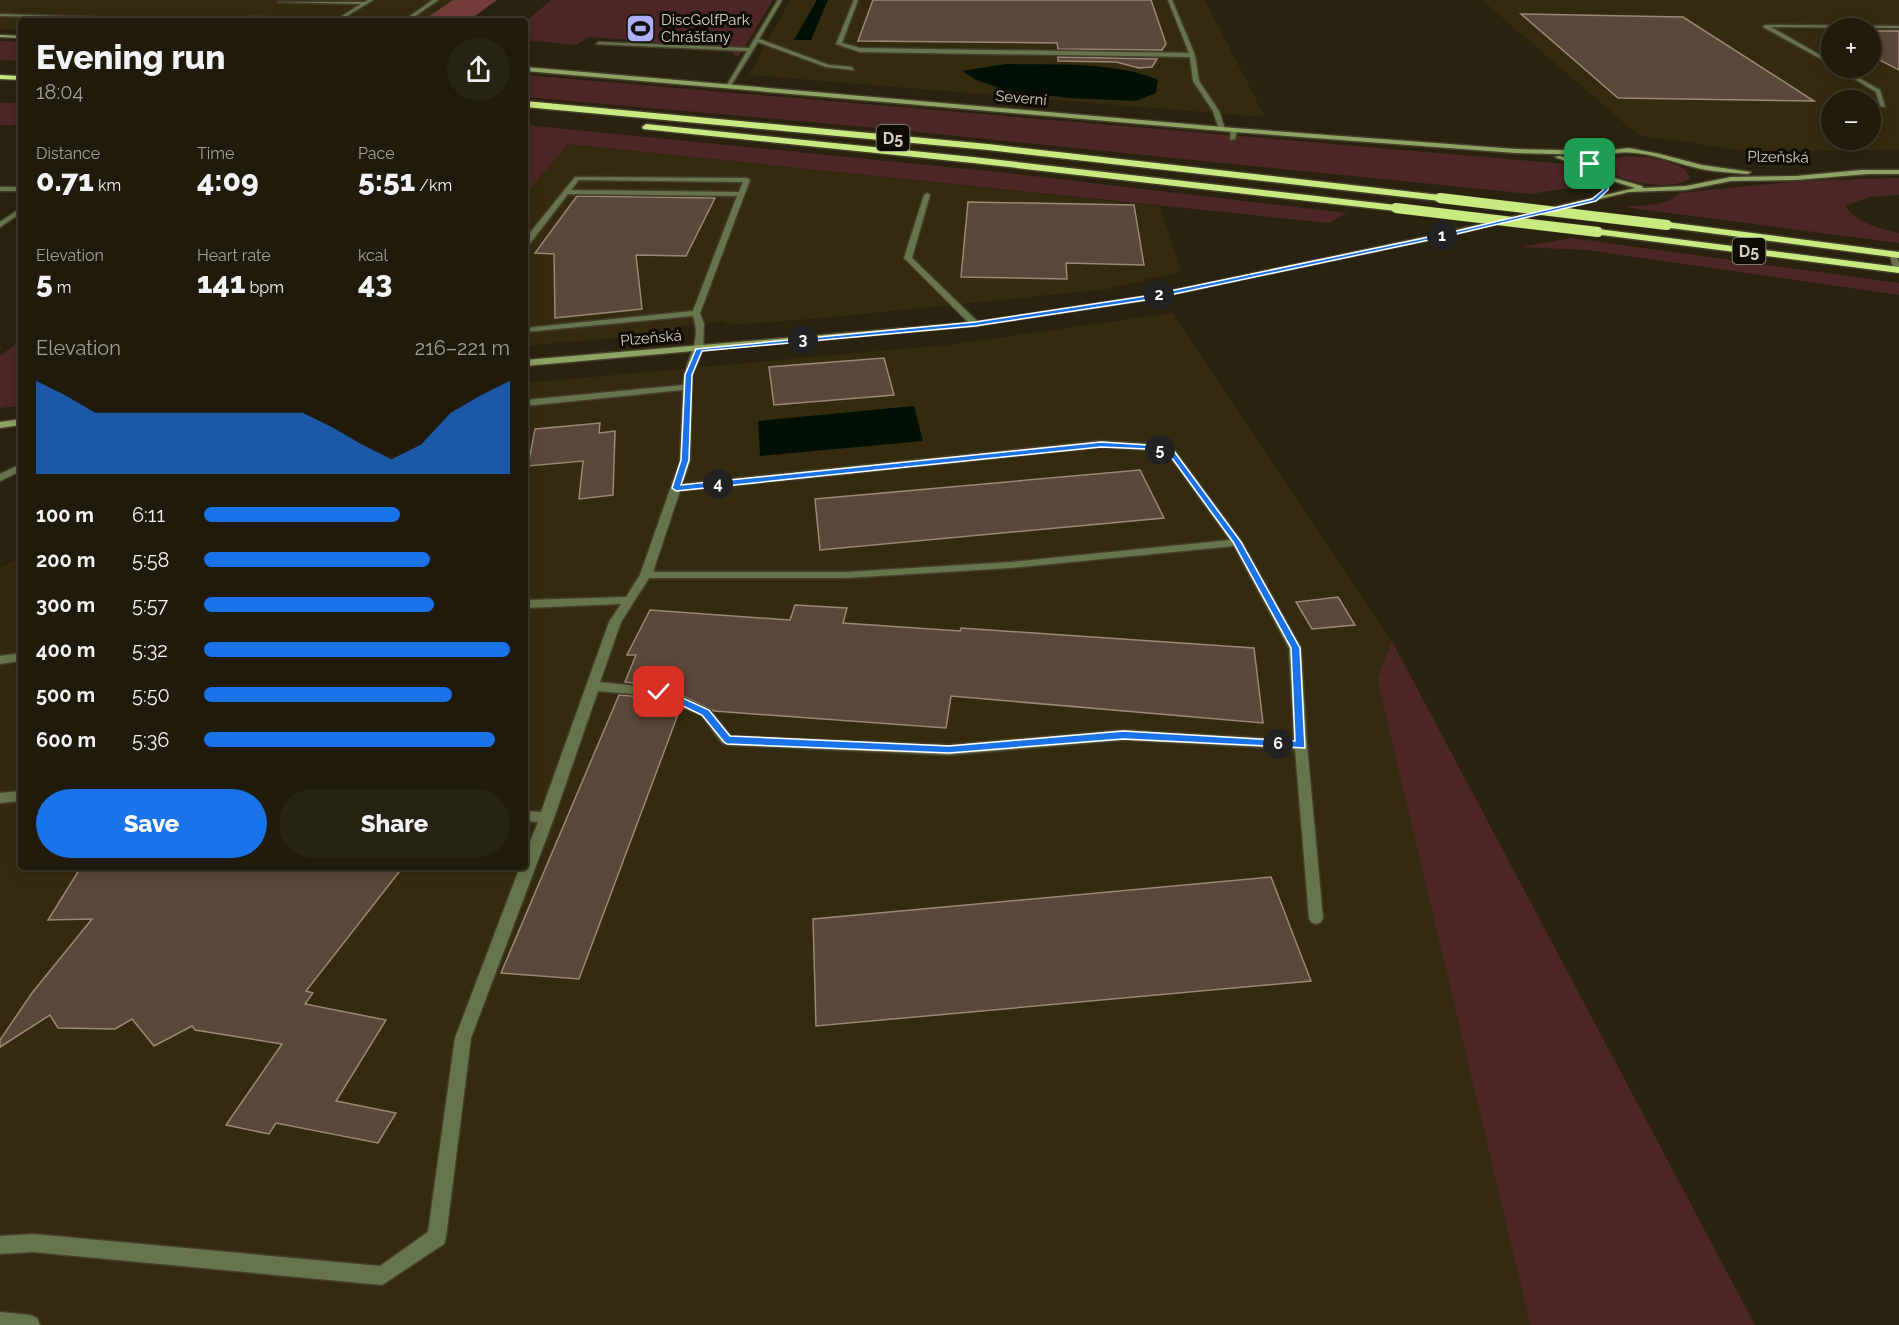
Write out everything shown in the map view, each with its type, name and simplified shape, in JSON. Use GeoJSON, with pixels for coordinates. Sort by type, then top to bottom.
{"type":"FeatureCollection","features":[{"type":"Feature","properties":{"kind":"highway"},"geometry":{"type":"LineString","coordinates":[[0,77],[18,78]]}},
{"type":"Feature","properties":{"kind":"highway","name":"D5"},"geometry":{"type":"LineString","coordinates":[[528,104],[988,147],[1440,198],[1895,254]]}},
{"type":"Feature","properties":{"kind":"highway","name":"D5"},"geometry":{"type":"LineString","coordinates":[[630,126],[996,162],[1598,232],[1898,270]]}},
{"type":"Feature","properties":{"kind":"main road"},"geometry":{"type":"LineString","coordinates":[[0,36],[18,37]]}},
{"type":"Feature","properties":{"kind":"main road","name":"Severní"},"geometry":{"type":"LineString","coordinates":[[528,69],[1234,130],[1516,151],[1606,153]]}},
{"type":"Feature","properties":{"kind":"main road","name":"Severní"},"geometry":{"type":"LineString","coordinates":[[1516,151],[1564,159],[1598,173]]}},
{"type":"Feature","properties":{"kind":"main road","name":"Plzeňská"},"geometry":{"type":"LineString","coordinates":[[1606,153],[1626,151],[1651,153],[1689,164],[1735,171],[1899,172]]}},
{"type":"Feature","properties":{"kind":"main road"},"geometry":{"type":"LineString","coordinates":[[1594,200],[1606,190],[1606,183],[1591,166],[1590,160],[1606,153]]}},
{"type":"Feature","properties":{"kind":"main road"},"geometry":{"type":"LineString","coordinates":[[1689,164],[1704,175],[1704,180],[1700,184]]}},
{"type":"Feature","properties":{"kind":"main road","name":"Plzeňská"},"geometry":{"type":"LineString","coordinates":[[528,363],[975,324],[1146,298],[1437,237],[1629,190],[1686,188],[1731,180],[1868,172]]}},
{"type":"Feature","properties":{"kind":"main road","name":"Plzeňská"},"geometry":{"type":"LineString","coordinates":[[1598,173],[1624,183],[1657,189]]}},
{"type":"Feature","properties":{"kind":"main road"},"geometry":{"type":"LineString","coordinates":[[0,425],[18,422]]}},
{"type":"Feature","properties":{"kind":"street"},"geometry":{"type":"LineString","coordinates":[[409,18],[436,0]]}},
{"type":"Feature","properties":{"kind":"street"},"geometry":{"type":"LineString","coordinates":[[730,85],[780,0]]}},
{"type":"Feature","properties":{"kind":"street"},"geometry":{"type":"LineString","coordinates":[[856,0],[839,44],[860,50],[1192,55]]}},
{"type":"Feature","properties":{"kind":"street"},"geometry":{"type":"LineString","coordinates":[[1170,0],[1192,55],[1196,81],[1216,111],[1222,129]]}},
{"type":"Feature","properties":{"kind":"street"},"geometry":{"type":"LineString","coordinates":[[280,2],[369,2]]}},
{"type":"Feature","properties":{"kind":"street"},"geometry":{"type":"LineString","coordinates":[[342,18],[369,2]]}},
{"type":"Feature","properties":{"kind":"street"},"geometry":{"type":"LineString","coordinates":[[0,15],[90,18]]}},
{"type":"Feature","properties":{"kind":"street"},"geometry":{"type":"LineString","coordinates":[[249,17],[294,18]]}},
{"type":"Feature","properties":{"kind":"street"},"geometry":{"type":"LineString","coordinates":[[1821,26],[1765,26],[1821,58]]}},
{"type":"Feature","properties":{"kind":"street"},"geometry":{"type":"LineString","coordinates":[[1881,27],[1899,27]]}},
{"type":"Feature","properties":{"kind":"street"},"geometry":{"type":"LineString","coordinates":[[757,40],[828,66],[852,69]]}},
{"type":"Feature","properties":{"kind":"street"},"geometry":{"type":"LineString","coordinates":[[599,44],[752,50]]}},
{"type":"Feature","properties":{"kind":"street"},"geometry":{"type":"LineString","coordinates":[[1855,78],[1878,91],[1883,106]]}},
{"type":"Feature","properties":{"kind":"street"},"geometry":{"type":"LineString","coordinates":[[1232,139],[1234,130]]}},
{"type":"Feature","properties":{"kind":"street"},"geometry":{"type":"LineString","coordinates":[[528,240],[577,178],[747,180],[696,313],[700,324],[699,349],[688,375],[685,460],[646,575],[615,622],[528,868]]}},
{"type":"Feature","properties":{"kind":"street"},"geometry":{"type":"LineString","coordinates":[[0,189],[18,189]]}},
{"type":"Feature","properties":{"kind":"street"},"geometry":{"type":"LineString","coordinates":[[567,192],[741,194]]}},
{"type":"Feature","properties":{"kind":"street"},"geometry":{"type":"LineString","coordinates":[[927,195],[908,258],[975,324]]}},
{"type":"Feature","properties":{"kind":"street"},"geometry":{"type":"LineString","coordinates":[[0,225],[18,212]]}},
{"type":"Feature","properties":{"kind":"street","name":"D5"},"geometry":{"type":"LineString","coordinates":[[1895,254],[1898,270]]}},
{"type":"Feature","properties":{"kind":"street"},"geometry":{"type":"LineString","coordinates":[[528,330],[696,313]]}},
{"type":"Feature","properties":{"kind":"street"},"geometry":{"type":"LineString","coordinates":[[528,403],[688,387]]}},
{"type":"Feature","properties":{"kind":"street"},"geometry":{"type":"LineString","coordinates":[[676,488],[1101,444],[1148,447],[1172,453],[1237,542],[1295,648],[1316,918]]}},
{"type":"Feature","properties":{"kind":"street"},"geometry":{"type":"LineString","coordinates":[[0,478],[18,469]]}},
{"type":"Feature","properties":{"kind":"street"},"geometry":{"type":"LineString","coordinates":[[646,575],[858,574],[1011,565],[1237,542]]}},
{"type":"Feature","properties":{"kind":"street"},"geometry":{"type":"LineString","coordinates":[[528,604],[630,600]]}},
{"type":"Feature","properties":{"kind":"street"},"geometry":{"type":"LineString","coordinates":[[0,660],[18,657]]}},
{"type":"Feature","properties":{"kind":"street"},"geometry":{"type":"LineString","coordinates":[[594,686],[659,692],[706,713],[727,740],[949,750],[1123,735],[1301,745]]}},
{"type":"Feature","properties":{"kind":"street"},"geometry":{"type":"LineString","coordinates":[[0,798],[18,796]]}},
{"type":"Feature","properties":{"kind":"street"},"geometry":{"type":"LineString","coordinates":[[528,816],[547,818]]}},
{"type":"Feature","properties":{"kind":"street"},"geometry":{"type":"LineString","coordinates":[[0,1245],[33,1243],[382,1276],[437,1237],[463,1038],[527,870]]}},
{"type":"Feature","properties":{"kind":"street"},"geometry":{"type":"LineString","coordinates":[[0,1322],[30,1325]]}},
{"type":"Feature","properties":{"kind":"shaded area"},"geometry":{"type":"Polygon","coordinates":[[[0,0],[453,0],[426,18],[18,18],[18,30],[0,29],[0,0]]]}},
{"type":"Feature","properties":{"kind":"shaded area"},"geometry":{"type":"Polygon","coordinates":[[[453,0],[497,0],[472,18],[426,18],[453,0]]]}},
{"type":"Feature","properties":{"kind":"shaded area","name":"DiscGolfPark Chrášťany"},"geometry":{"type":"Polygon","coordinates":[[[551,0],[773,0],[739,56],[735,56],[732,52],[650,46],[657,42],[589,37],[576,45],[528,40],[528,19],[551,0]]]}},
{"type":"Feature","properties":{"kind":"shaded area"},"geometry":{"type":"Polygon","coordinates":[[[790,0],[1205,0],[1265,117],[749,75],[790,0]]]}},
{"type":"Feature","properties":{"kind":"shaded area"},"geometry":{"type":"Polygon","coordinates":[[[817,0],[828,0],[811,40],[794,40],[817,0]]]}},
{"type":"Feature","properties":{"kind":"shaded area"},"geometry":{"type":"Polygon","coordinates":[[[1482,0],[1899,0],[1899,150],[1746,151],[1638,135],[1482,0]]]}},
{"type":"Feature","properties":{"kind":"shaded area"},"geometry":{"type":"Polygon","coordinates":[[[0,41],[18,42],[18,61],[0,60],[0,41]]]}},
{"type":"Feature","properties":{"kind":"shaded area"},"geometry":{"type":"Polygon","coordinates":[[[1006,64],[1103,67],[1141,74],[1158,80],[1156,93],[1136,101],[1069,98],[1009,91],[976,80],[962,71],[1006,64]]]}},
{"type":"Feature","properties":{"kind":"shaded area"},"geometry":{"type":"Polygon","coordinates":[[[528,75],[1567,164],[1582,186],[1530,194],[877,128],[528,97],[528,75]]]}},
{"type":"Feature","properties":{"kind":"shaded area"},"geometry":{"type":"Polygon","coordinates":[[[0,103],[18,103],[18,125],[0,125],[0,103]]]}},
{"type":"Feature","properties":{"kind":"shaded area"},"geometry":{"type":"Polygon","coordinates":[[[528,125],[1008,173],[1347,213],[1329,223],[568,144],[528,191],[528,125]]]}},
{"type":"Feature","properties":{"kind":"shaded area"},"geometry":{"type":"Polygon","coordinates":[[[568,144],[1160,206],[1181,271],[1108,289],[823,318],[729,325],[722,321],[682,326],[682,332],[528,346],[528,191],[568,144]]]}},
{"type":"Feature","properties":{"kind":"shaded area"},"geometry":{"type":"Polygon","coordinates":[[[1625,156],[1672,163],[1686,170],[1690,178],[1672,184],[1646,184],[1620,177],[1604,166],[1609,159],[1625,156]]]}},
{"type":"Feature","properties":{"kind":"shaded area"},"geometry":{"type":"Polygon","coordinates":[[[1899,178],[1899,195],[1869,197],[1845,206],[1863,221],[1899,233],[1899,243],[1624,207],[1661,203],[1674,198],[1679,193],[1801,181],[1899,178]]]}},
{"type":"Feature","properties":{"kind":"shaded area"},"geometry":{"type":"Polygon","coordinates":[[[1571,238],[1899,283],[1899,295],[1587,250],[1521,247],[1571,238]]]}},
{"type":"Feature","properties":{"kind":"shaded area"},"geometry":{"type":"Polygon","coordinates":[[[1173,313],[1392,641],[1377,679],[1530,1325],[0,1325],[0,568],[18,559],[18,870],[528,870],[528,383],[957,344],[1173,313]]]}},
{"type":"Feature","properties":{"kind":"shaded area"},"geometry":{"type":"Polygon","coordinates":[[[18,342],[18,406],[0,408],[0,356],[18,342]]]}},
{"type":"Feature","properties":{"kind":"shaded area"},"geometry":{"type":"Polygon","coordinates":[[[914,406],[923,441],[760,456],[758,421],[914,406]]]}},
{"type":"Feature","properties":{"kind":"shaded area"},"geometry":{"type":"Polygon","coordinates":[[[1392,641],[1755,1325],[1530,1325],[1377,679],[1392,641]]]}},
{"type":"Feature","properties":{"kind":"building"},"geometry":{"type":"Polygon","coordinates":[[[873,0],[1151,0],[1166,44],[1162,50],[1058,49],[1057,43],[858,41],[873,0]]]}},
{"type":"Feature","properties":{"kind":"building"},"geometry":{"type":"Polygon","coordinates":[[[1521,14],[1683,17],[1814,101],[1618,98],[1521,14]]]}},
{"type":"Feature","properties":{"kind":"building"},"geometry":{"type":"Polygon","coordinates":[[[1881,31],[1899,31],[1899,70],[1881,61],[1881,31]]]}},
{"type":"Feature","properties":{"kind":"building"},"geometry":{"type":"Polygon","coordinates":[[[1058,57],[1157,59],[1152,67],[1139,68],[1116,62],[1058,61],[1058,57]]]}},
{"type":"Feature","properties":{"kind":"building"},"geometry":{"type":"Polygon","coordinates":[[[577,196],[715,198],[686,256],[636,255],[642,309],[555,318],[554,254],[535,253],[577,196]]]}},
{"type":"Feature","properties":{"kind":"building"},"geometry":{"type":"Polygon","coordinates":[[[968,202],[1134,205],[1144,265],[1066,263],[1067,279],[961,277],[968,202]]]}},
{"type":"Feature","properties":{"kind":"building"},"geometry":{"type":"Polygon","coordinates":[[[884,358],[894,395],[774,405],[769,367],[884,358]]]}},
{"type":"Feature","properties":{"kind":"building"},"geometry":{"type":"Polygon","coordinates":[[[600,423],[599,433],[615,431],[613,495],[579,499],[583,461],[528,466],[535,429],[600,423]]]}},
{"type":"Feature","properties":{"kind":"building"},"geometry":{"type":"Polygon","coordinates":[[[1140,470],[1164,518],[820,550],[815,499],[1140,470]]]}},
{"type":"Feature","properties":{"kind":"building"},"geometry":{"type":"Polygon","coordinates":[[[1338,597],[1355,625],[1312,629],[1296,602],[1338,597]]]}},
{"type":"Feature","properties":{"kind":"building"},"geometry":{"type":"Polygon","coordinates":[[[795,605],[847,608],[843,623],[960,631],[961,628],[1254,648],[1263,723],[951,696],[946,728],[714,711],[664,687],[625,682],[636,655],[627,655],[650,610],[790,620],[795,605]]]}},
{"type":"Feature","properties":{"kind":"building"},"geometry":{"type":"Polygon","coordinates":[[[619,695],[656,698],[680,709],[579,979],[501,973],[619,695]]]}},
{"type":"Feature","properties":{"kind":"building"},"geometry":{"type":"Polygon","coordinates":[[[79,870],[401,870],[306,991],[313,993],[305,1004],[386,1020],[336,1101],[396,1113],[378,1143],[276,1123],[269,1134],[226,1125],[282,1044],[195,1030],[192,1026],[154,1046],[132,1019],[115,1029],[58,1028],[50,1015],[0,1047],[0,1040],[32,993],[92,919],[48,920],[79,870]]]}},
{"type":"Feature","properties":{"kind":"building"},"geometry":{"type":"Polygon","coordinates":[[[1271,877],[1311,981],[816,1026],[813,919],[1271,877]]]}},
{"type":"Feature","properties":{"kind":"place","name":"DiscGolfPark Chrášťany"},"geometry":{"type":"Point","coordinates":[640,29]}},
{"type":"Feature","properties":{"kind":"route"},"geometry":{"type":"LineString","coordinates":[[659,692],[706,713],[727,740],[949,750],[1123,735],[1301,745],[1295,648],[1237,542],[1172,453],[1148,447],[1101,444],[676,488],[685,460],[688,375],[699,349],[975,324],[1146,298],[1204,286],[1594,200],[1606,190],[1606,183],[1605,179],[1590,164]]}}]}
